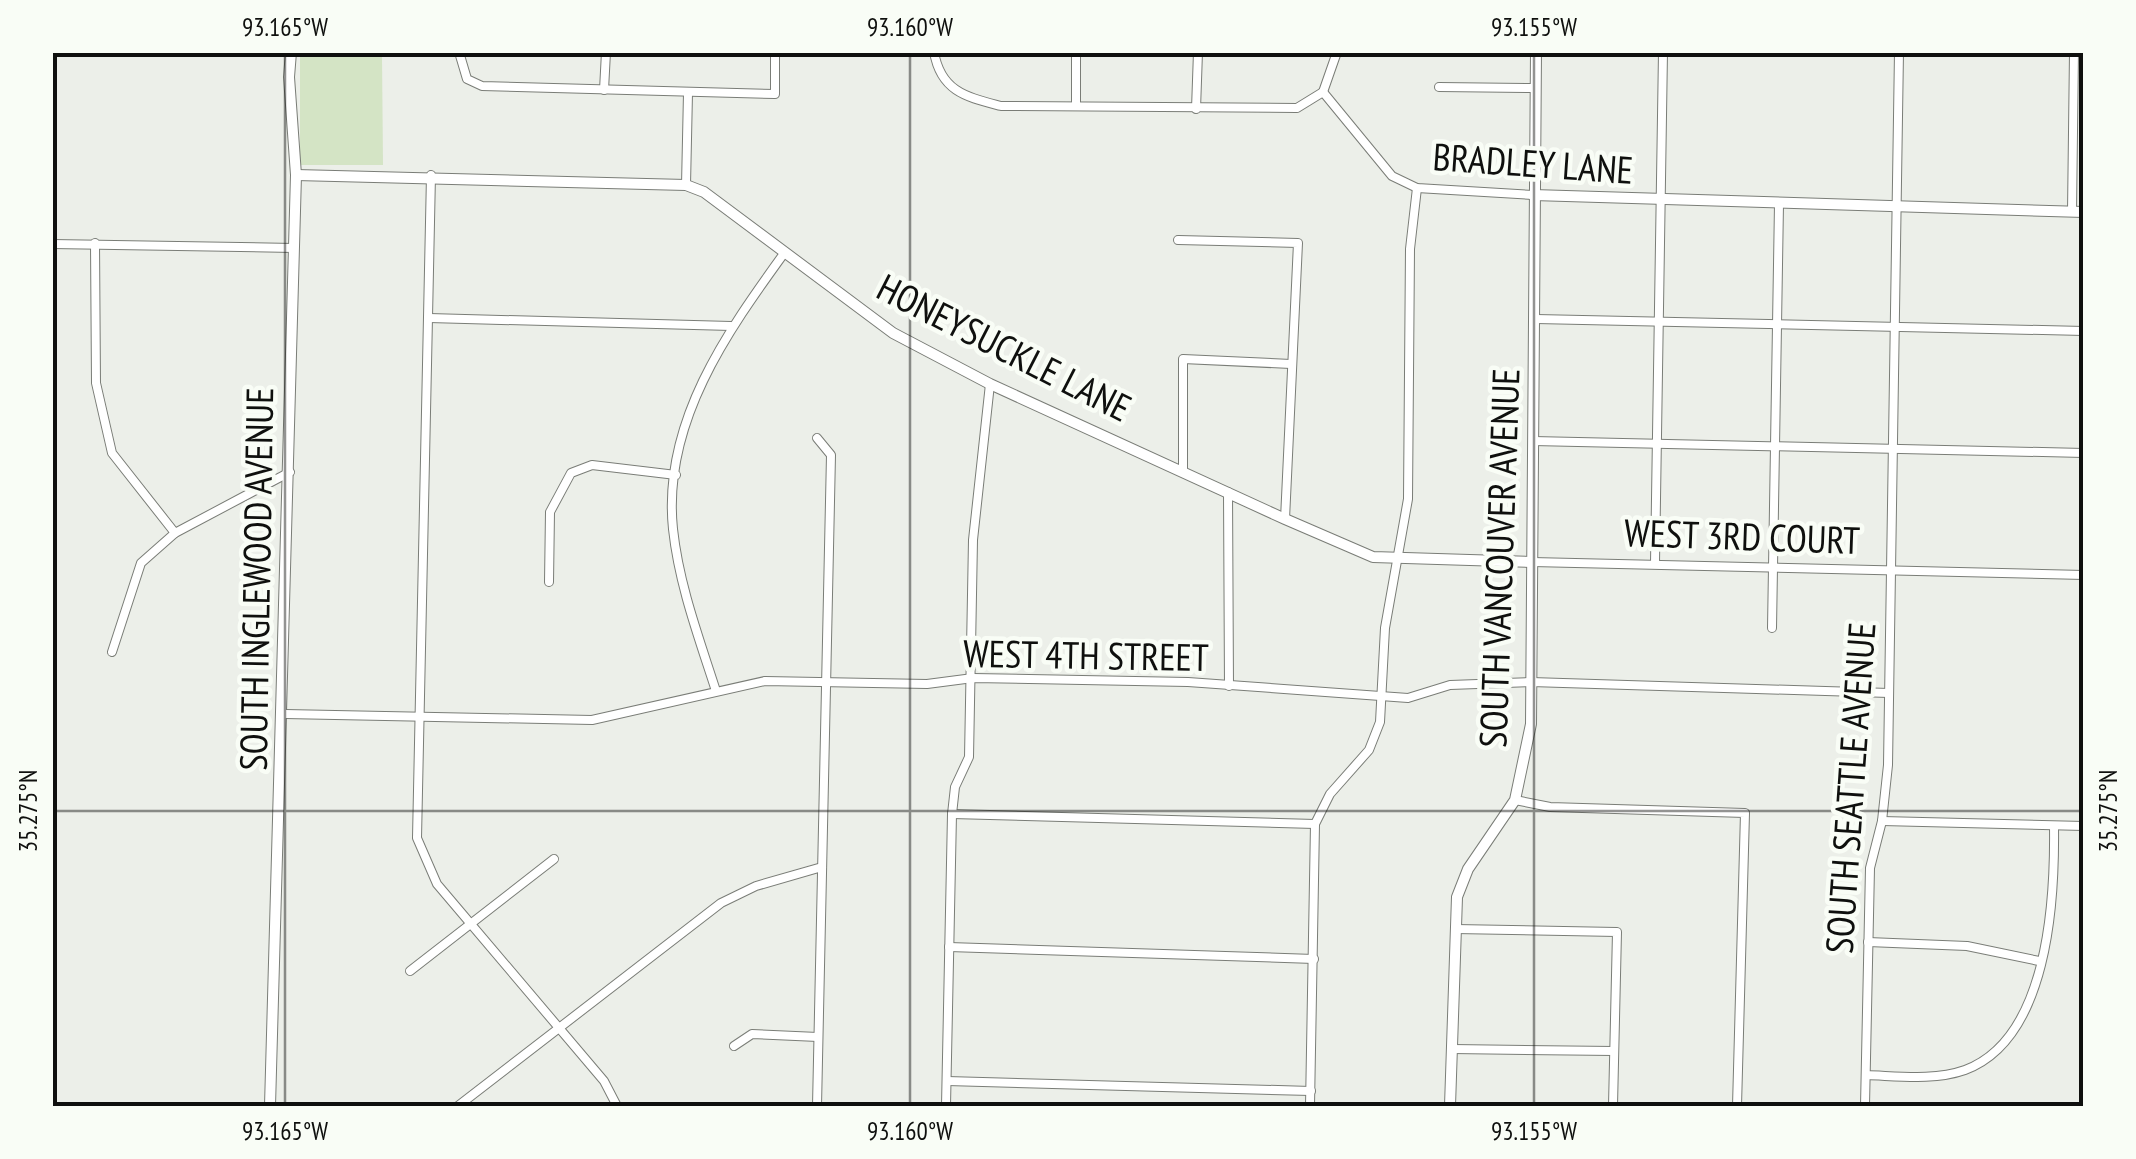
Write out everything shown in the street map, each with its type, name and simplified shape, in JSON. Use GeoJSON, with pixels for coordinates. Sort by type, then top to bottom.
{"type":"FeatureCollection","features":[{"type":"Feature","properties":{"kind":"street","name":"SOUTH INGLEWOOD AVENUE"},"geometry":{"type":"LineString","coordinates":[[270,1106],[284,714],[296,174],[288,77],[291,52]]}},
{"type":"Feature","properties":{"kind":"street"},"geometry":{"type":"LineString","coordinates":[[459,52],[467,79],[482,86],[774,94],[776,52]]}},
{"type":"Feature","properties":{"kind":"street"},"geometry":{"type":"LineString","coordinates":[[604,90],[606,52]]}},
{"type":"Feature","properties":{"kind":"street"},"geometry":{"type":"LineString","coordinates":[[934,52],[937,69],[956,94],[1001,106],[1196,109],[1297,108],[1323,92],[1337,52]]}},
{"type":"Feature","properties":{"kind":"street"},"geometry":{"type":"LineString","coordinates":[[1076,52],[1076,105]]}},
{"type":"Feature","properties":{"kind":"street"},"geometry":{"type":"LineString","coordinates":[[1196,109],[1198,52]]}},
{"type":"Feature","properties":{"kind":"street","name":"SOUTH VANCOUVER AVENUE"},"geometry":{"type":"LineString","coordinates":[[1450,1106],[1457,897],[1468,868],[1515,800],[1531,724],[1536,52]]}},
{"type":"Feature","properties":{"kind":"street"},"geometry":{"type":"LineString","coordinates":[[1655,563],[1662,52]]}},
{"type":"Feature","properties":{"kind":"street","name":"SOUTH SEATTLE AVENUE"},"geometry":{"type":"LineString","coordinates":[[1865,1106],[1870,868],[1882,821],[1889,693],[1899,52]]}},
{"type":"Feature","properties":{"kind":"street"},"geometry":{"type":"LineString","coordinates":[[2074,52],[2079,86],[2078,212]]}},
{"type":"Feature","properties":{"kind":"street"},"geometry":{"type":"LineString","coordinates":[[1439,87],[1535,88]]}},
{"type":"Feature","properties":{"kind":"street","name":"BRADLEY LANE"},"geometry":{"type":"LineString","coordinates":[[1323,92],[1392,176],[1416,188],[1658,202],[2078,212]]}},
{"type":"Feature","properties":{"kind":"street"},"geometry":{"type":"LineString","coordinates":[[686,185],[688,93]]}},
{"type":"Feature","properties":{"kind":"street","name":"HONEYSUCKLE LANE"},"geometry":{"type":"LineString","coordinates":[[296,174],[686,185],[704,192],[893,332],[990,384],[1373,557],[1398,559]]}},
{"type":"Feature","properties":{"kind":"street"},"geometry":{"type":"LineString","coordinates":[[431,175],[417,838],[436,884],[604,1081],[617,1106]]}},
{"type":"Feature","properties":{"kind":"street"},"geometry":{"type":"LineString","coordinates":[[1310,1106],[1316,824],[1330,794],[1369,750],[1380,722],[1385,628],[1408,499],[1410,249],[1416,188]]}},
{"type":"Feature","properties":{"kind":"street"},"geometry":{"type":"LineString","coordinates":[[1772,628],[1779,204]]}},
{"type":"Feature","properties":{"kind":"street"},"geometry":{"type":"LineString","coordinates":[[1178,240],[1298,243],[1285,519]]}},
{"type":"Feature","properties":{"kind":"street"},"geometry":{"type":"LineString","coordinates":[[95,243],[96,383],[112,453],[174,534]]}},
{"type":"Feature","properties":{"kind":"street"},"geometry":{"type":"LineString","coordinates":[[52,244],[294,248]]}},
{"type":"Feature","properties":{"kind":"street"},"geometry":{"type":"LineString","coordinates":[[716,692],[682,584],[672,525],[676,475],[686,414],[731,326],[785,252]]}},
{"type":"Feature","properties":{"kind":"street"},"geometry":{"type":"LineString","coordinates":[[430,318],[731,326]]}},
{"type":"Feature","properties":{"kind":"street"},"geometry":{"type":"LineString","coordinates":[[1536,319],[2084,331]]}},
{"type":"Feature","properties":{"kind":"street"},"geometry":{"type":"LineString","coordinates":[[1183,471],[1183,359],[1291,364]]}},
{"type":"Feature","properties":{"kind":"street"},"geometry":{"type":"LineString","coordinates":[[946,1106],[952,814],[955,787],[969,758],[974,540],[990,384]]}},
{"type":"Feature","properties":{"kind":"street"},"geometry":{"type":"LineString","coordinates":[[817,438],[831,455],[817,1106]]}},
{"type":"Feature","properties":{"kind":"street"},"geometry":{"type":"LineString","coordinates":[[1533,441],[2084,452]]}},
{"type":"Feature","properties":{"kind":"street"},"geometry":{"type":"LineString","coordinates":[[549,582],[550,512],[557,491],[570,473],[592,465],[676,475]]}},
{"type":"Feature","properties":{"kind":"street"},"geometry":{"type":"LineString","coordinates":[[112,652],[142,564],[174,534],[290,472]]}},
{"type":"Feature","properties":{"kind":"street"},"geometry":{"type":"LineString","coordinates":[[1228,492],[1229,686]]}},
{"type":"Feature","properties":{"kind":"street","name":"WEST 3RD COURT"},"geometry":{"type":"LineString","coordinates":[[1398,559],[2084,576]]}},
{"type":"Feature","properties":{"kind":"street","name":"WEST 4TH STREET"},"geometry":{"type":"LineString","coordinates":[[284,714],[592,720],[765,680],[927,684],[973,678],[1229,686],[1408,698],[1450,685],[1532,682],[1889,693]]}},
{"type":"Feature","properties":{"kind":"street"},"geometry":{"type":"LineString","coordinates":[[1515,800],[1550,807],[1742,812],[1746,820],[1738,1106]]}},
{"type":"Feature","properties":{"kind":"street"},"geometry":{"type":"LineString","coordinates":[[952,814],[1316,824]]}},
{"type":"Feature","properties":{"kind":"street"},"geometry":{"type":"LineString","coordinates":[[1882,821],[2084,826]]}},
{"type":"Feature","properties":{"kind":"street"},"geometry":{"type":"LineString","coordinates":[[1866,1075],[1948,1075],[1994,1054],[2024,1015],[2039,962],[2055,871],[2054,826]]}},
{"type":"Feature","properties":{"kind":"street"},"geometry":{"type":"LineString","coordinates":[[410,971],[471,928],[554,859]]}},
{"type":"Feature","properties":{"kind":"street"},"geometry":{"type":"LineString","coordinates":[[458,1106],[722,903],[756,886],[822,868]]}},
{"type":"Feature","properties":{"kind":"street"},"geometry":{"type":"LineString","coordinates":[[1454,929],[1617,932],[1613,1106]]}},
{"type":"Feature","properties":{"kind":"street"},"geometry":{"type":"LineString","coordinates":[[1868,942],[1966,946],[2039,962]]}},
{"type":"Feature","properties":{"kind":"street"},"geometry":{"type":"LineString","coordinates":[[949,947],[1314,959]]}},
{"type":"Feature","properties":{"kind":"street"},"geometry":{"type":"LineString","coordinates":[[734,1046],[752,1034],[818,1037]]}},
{"type":"Feature","properties":{"kind":"street"},"geometry":{"type":"LineString","coordinates":[[1452,1049],[1614,1051]]}},
{"type":"Feature","properties":{"kind":"street"},"geometry":{"type":"LineString","coordinates":[[946,1081],[1310,1091]]}},
{"type":"Feature","properties":{"kind":"green space"},"geometry":{"type":"Polygon","coordinates":[[[300,53],[382,54],[383,165],[300,165],[300,53]]]}}]}
